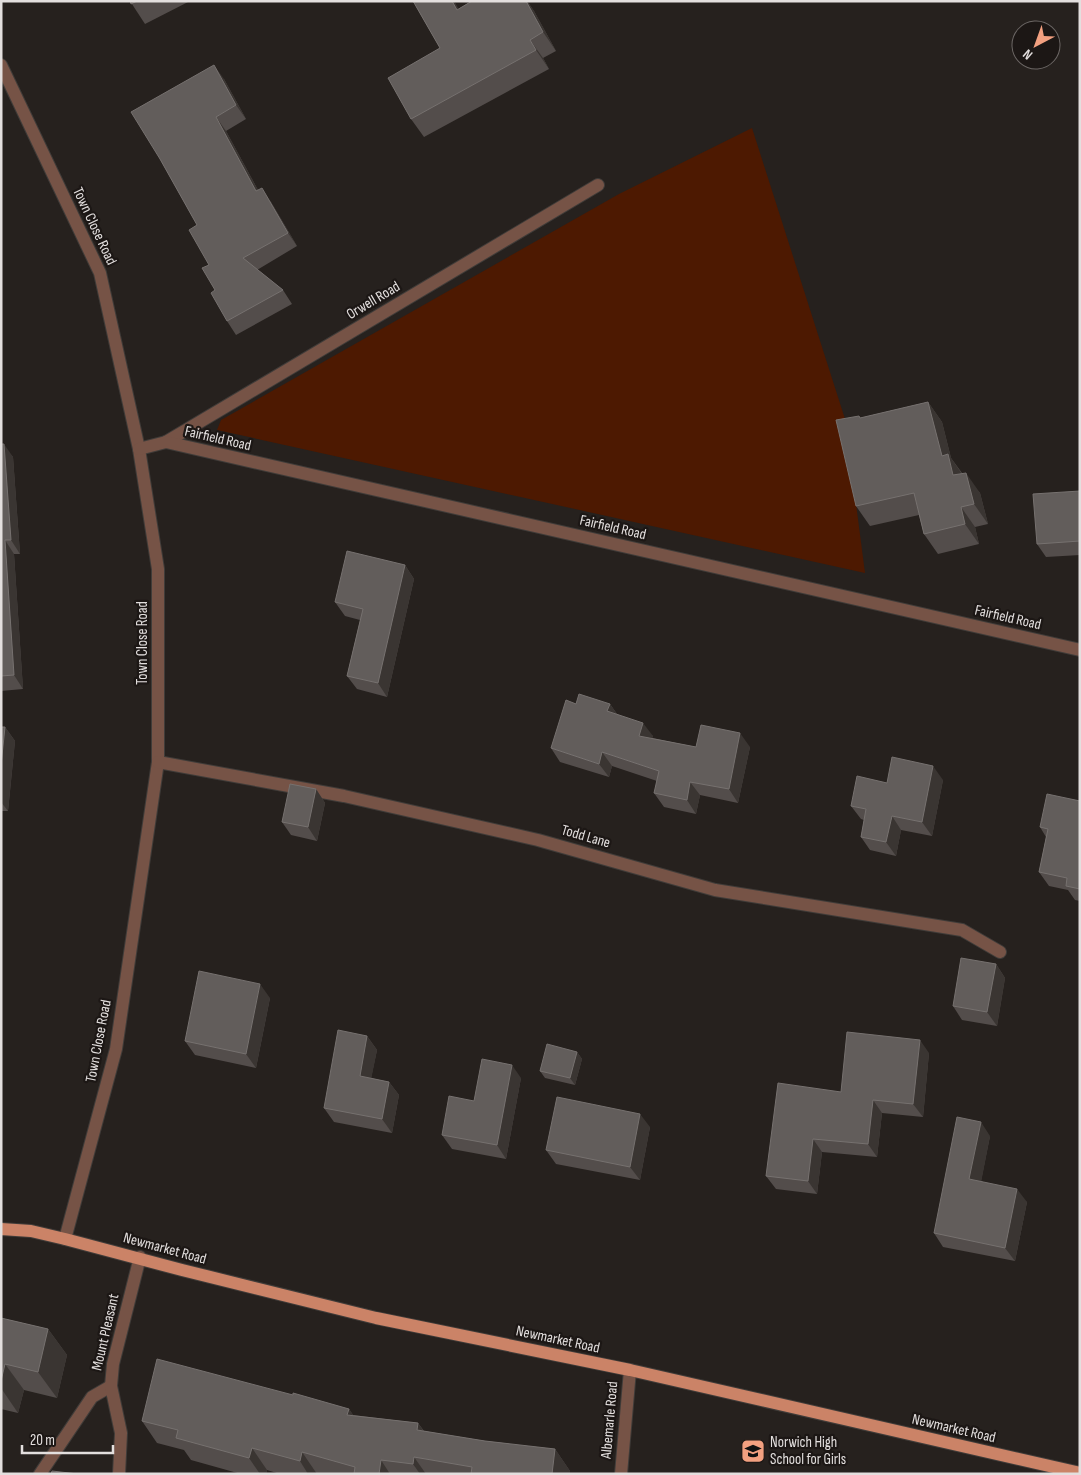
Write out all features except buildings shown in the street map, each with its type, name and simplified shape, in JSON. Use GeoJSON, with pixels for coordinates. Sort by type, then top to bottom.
{"type":"FeatureCollection","features":[{"type":"Feature","properties":{"kind":"main road","name":"Newmarket Road"},"geometry":{"type":"LineString","coordinates":[[1,1220],[31,1231],[376,1318],[630,1370],[1080,1473]]}},
{"type":"Feature","properties":{"kind":"main road","name":"Newmarket Road"},"geometry":{"type":"LineString","coordinates":[[1,1229],[31,1231]]}},
{"type":"Feature","properties":{"kind":"street","name":"Town Close Road"},"geometry":{"type":"LineString","coordinates":[[1,65],[100,273],[139,449],[158,569],[158,762],[116,1049],[65,1239]]}},
{"type":"Feature","properties":{"kind":"street","name":"Orwell Road"},"geometry":{"type":"LineString","coordinates":[[166,442],[598,185]]}},
{"type":"Feature","properties":{"kind":"street","name":"Fairfield Road"},"geometry":{"type":"LineString","coordinates":[[139,449],[166,442],[1080,650]]}},
{"type":"Feature","properties":{"kind":"street","name":"Todd Lane"},"geometry":{"type":"LineString","coordinates":[[158,762],[344,796],[538,840],[715,890],[962,930],[1000,952]]}},
{"type":"Feature","properties":{"kind":"street","name":"Mount Pleasant"},"geometry":{"type":"LineString","coordinates":[[119,1474],[121,1433],[111,1386],[113,1364],[140,1257]]}},
{"type":"Feature","properties":{"kind":"street","name":"Albemarle Road"},"geometry":{"type":"LineString","coordinates":[[621,1474],[630,1370]]}},
{"type":"Feature","properties":{"kind":"street"},"geometry":{"type":"LineString","coordinates":[[40,1474],[92,1397],[111,1386]]}},
{"type":"Feature","properties":{"kind":"shaded area"},"geometry":{"type":"Polygon","coordinates":[[[752,128],[845,419],[865,573],[217,430],[221,420],[619,194],[752,128]]]}},
{"type":"Feature","properties":{"kind":"place","name":"Norwich High School for Girls"},"geometry":{"type":"Point","coordinates":[753,1451]}}]}
